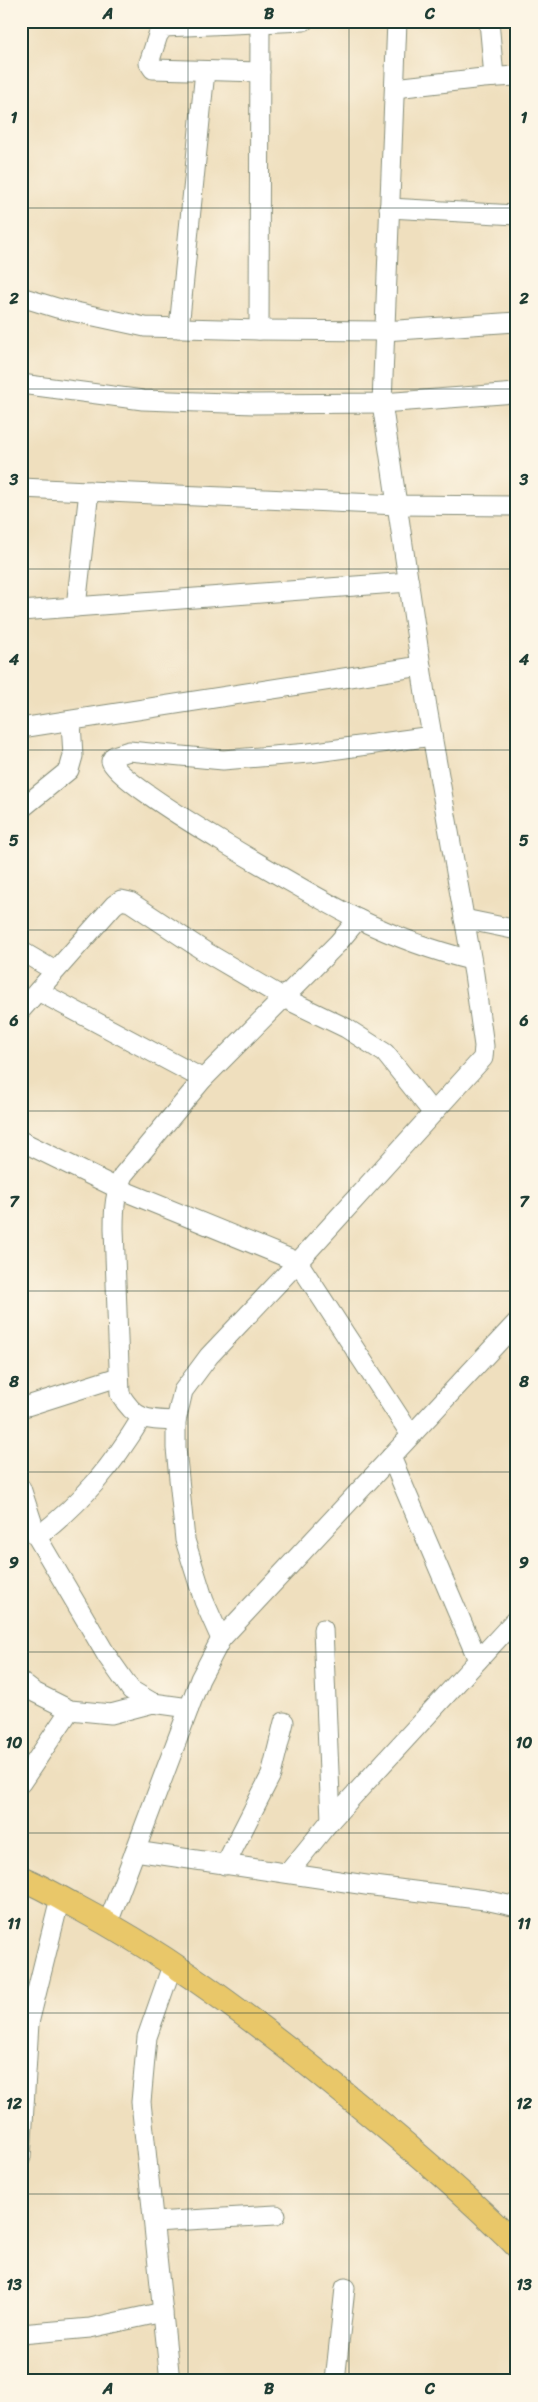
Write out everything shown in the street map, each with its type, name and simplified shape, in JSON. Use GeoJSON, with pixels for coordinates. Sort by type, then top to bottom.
{"type":"FeatureCollection","features":[{"type":"Feature","properties":{"kind":"main road"},"geometry":{"type":"LineString","coordinates":[[21,1878],[108,1923],[173,1963],[265,2030],[355,2102],[448,2182],[517,2246]]}},
{"type":"Feature","properties":{"kind":"street"},"geometry":{"type":"LineString","coordinates":[[260,72],[153,70],[149,63],[160,30],[164,27],[304,21]]}},
{"type":"Feature","properties":{"kind":"street"},"geometry":{"type":"LineString","coordinates":[[220,1639],[204,1601],[185,1540],[176,1448],[176,1421],[183,1391],[209,1356],[298,1262],[483,1058],[484,1046],[473,967],[432,736],[382,403],[397,21]]}},
{"type":"Feature","properties":{"kind":"street"},"geometry":{"type":"LineString","coordinates":[[489,21],[494,77]]}},
{"type":"Feature","properties":{"kind":"street"},"geometry":{"type":"LineString","coordinates":[[258,330],[260,23]]}},
{"type":"Feature","properties":{"kind":"street"},"geometry":{"type":"LineString","coordinates":[[178,328],[205,71]]}},
{"type":"Feature","properties":{"kind":"street"},"geometry":{"type":"LineString","coordinates":[[395,88],[517,76]]}},
{"type":"Feature","properties":{"kind":"street"},"geometry":{"type":"LineString","coordinates":[[389,208],[517,215]]}},
{"type":"Feature","properties":{"kind":"street"},"geometry":{"type":"LineString","coordinates":[[21,297],[50,307],[145,327],[384,331],[517,322]]}},
{"type":"Feature","properties":{"kind":"street"},"geometry":{"type":"LineString","coordinates":[[30,385],[143,400],[254,404],[382,403],[517,393]]}},
{"type":"Feature","properties":{"kind":"street"},"geometry":{"type":"LineString","coordinates":[[21,488],[398,505],[517,506]]}},
{"type":"Feature","properties":{"kind":"street"},"geometry":{"type":"LineString","coordinates":[[76,607],[89,490]]}},
{"type":"Feature","properties":{"kind":"street"},"geometry":{"type":"LineString","coordinates":[[21,611],[409,582]]}},
{"type":"Feature","properties":{"kind":"street"},"geometry":{"type":"LineString","coordinates":[[21,728],[72,728],[421,666]]}},
{"type":"Feature","properties":{"kind":"street"},"geometry":{"type":"LineString","coordinates":[[21,809],[69,770],[73,756],[72,728]]}},
{"type":"Feature","properties":{"kind":"street"},"geometry":{"type":"LineString","coordinates":[[432,736],[309,753],[223,760],[129,752],[114,756],[111,761],[112,766],[136,786],[288,883],[356,921],[473,967]]}},
{"type":"Feature","properties":{"kind":"street"},"geometry":{"type":"LineString","coordinates":[[21,1010],[114,905],[121,900],[130,902],[204,951],[284,998],[346,1028],[385,1053],[433,1113]]}},
{"type":"Feature","properties":{"kind":"street"},"geometry":{"type":"LineString","coordinates":[[464,919],[517,930]]}},
{"type":"Feature","properties":{"kind":"street"},"geometry":{"type":"LineString","coordinates":[[176,1421],[154,1420],[142,1417],[130,1410],[120,1394],[114,1228],[117,1188],[123,1175],[203,1079],[338,943],[356,921]]}},
{"type":"Feature","properties":{"kind":"street"},"geometry":{"type":"LineString","coordinates":[[21,951],[55,971]]}},
{"type":"Feature","properties":{"kind":"street"},"geometry":{"type":"LineString","coordinates":[[38,991],[203,1079]]}},
{"type":"Feature","properties":{"kind":"street"},"geometry":{"type":"LineString","coordinates":[[21,1141],[117,1188],[298,1262],[411,1435]]}},
{"type":"Feature","properties":{"kind":"street"},"geometry":{"type":"LineString","coordinates":[[108,1923],[200,1679],[220,1639],[517,1322]]}},
{"type":"Feature","properties":{"kind":"street"},"geometry":{"type":"LineString","coordinates":[[21,1408],[118,1377]]}},
{"type":"Feature","properties":{"kind":"street"},"geometry":{"type":"LineString","coordinates":[[37,1537],[77,1504],[123,1447],[142,1417]]}},
{"type":"Feature","properties":{"kind":"street"},"geometry":{"type":"LineString","coordinates":[[391,1456],[478,1660]]}},
{"type":"Feature","properties":{"kind":"street"},"geometry":{"type":"LineString","coordinates":[[21,1488],[37,1537],[107,1656],[130,1690],[153,1703],[189,1708]]}},
{"type":"Feature","properties":{"kind":"street"},"geometry":{"type":"LineString","coordinates":[[288,1873],[331,1820],[517,1618]]}},
{"type":"Feature","properties":{"kind":"street"},"geometry":{"type":"LineString","coordinates":[[323,1629],[331,1820]]}},
{"type":"Feature","properties":{"kind":"street"},"geometry":{"type":"LineString","coordinates":[[21,1682],[34,1692],[70,1710],[111,1714],[153,1703]]}},
{"type":"Feature","properties":{"kind":"street"},"geometry":{"type":"LineString","coordinates":[[21,1783],[70,1710]]}},
{"type":"Feature","properties":{"kind":"street"},"geometry":{"type":"LineString","coordinates":[[224,1865],[271,1775],[284,1722]]}},
{"type":"Feature","properties":{"kind":"street"},"geometry":{"type":"LineString","coordinates":[[135,1851],[366,1885],[485,1900],[517,1907]]}},
{"type":"Feature","properties":{"kind":"street"},"geometry":{"type":"LineString","coordinates":[[21,2157],[25,2029],[60,1898]]}},
{"type":"Feature","properties":{"kind":"street"},"geometry":{"type":"LineString","coordinates":[[170,2381],[141,2102],[142,2073],[147,2038],[173,1963]]}},
{"type":"Feature","properties":{"kind":"street"},"geometry":{"type":"LineString","coordinates":[[154,2222],[276,2215]]}},
{"type":"Feature","properties":{"kind":"street"},"geometry":{"type":"LineString","coordinates":[[335,2381],[344,2288]]}},
{"type":"Feature","properties":{"kind":"street"},"geometry":{"type":"LineString","coordinates":[[21,2334],[90,2328],[163,2312]]}}]}
